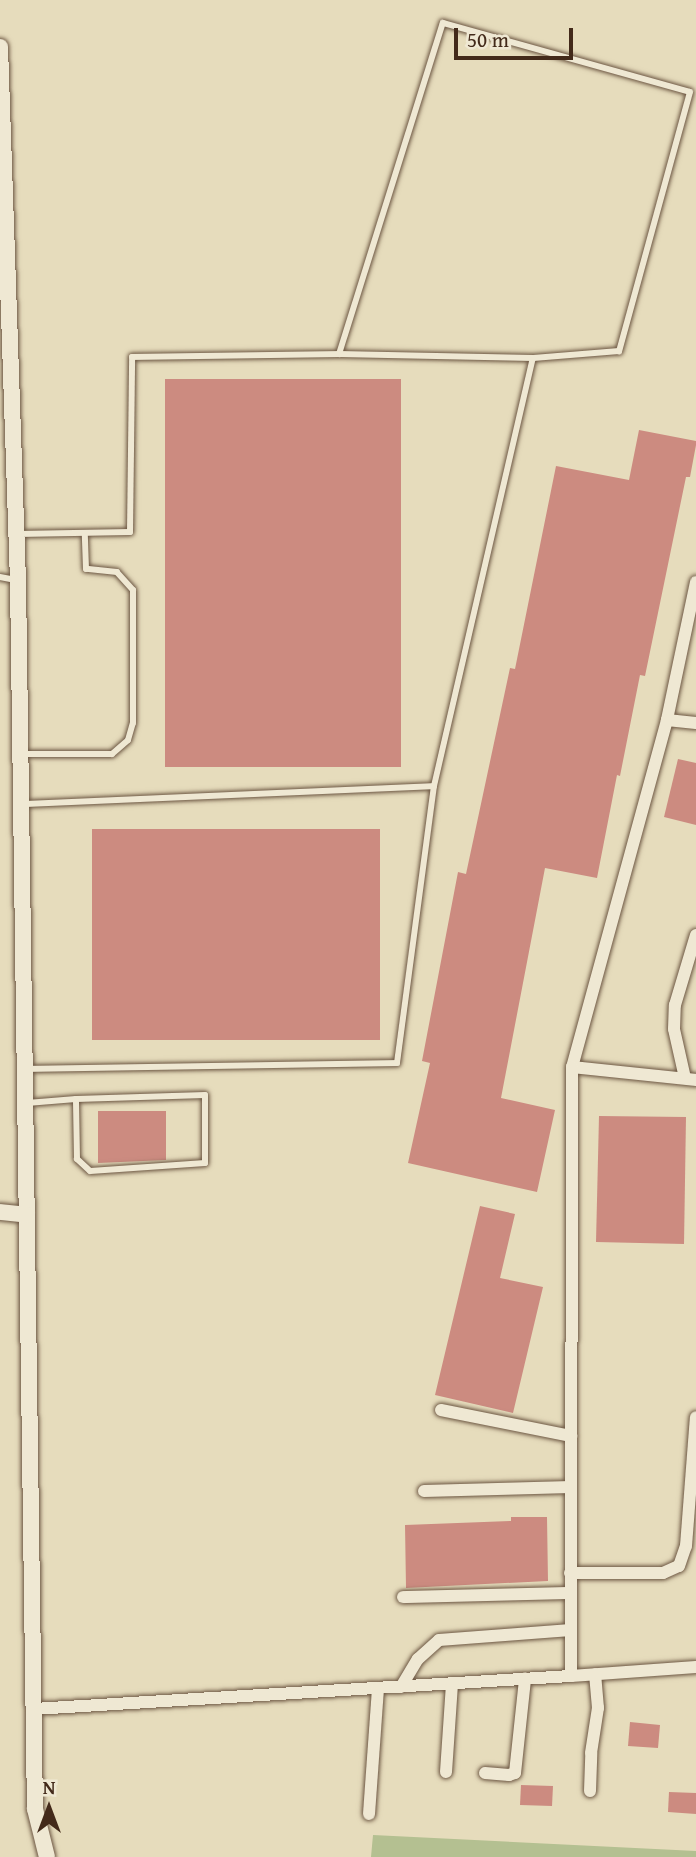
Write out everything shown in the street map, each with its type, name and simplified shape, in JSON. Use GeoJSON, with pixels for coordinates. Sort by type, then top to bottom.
{"type":"FeatureCollection","features":[{"type":"Feature","properties":{"kind":"street"},"geometry":{"type":"LineString","coordinates":[[0,47],[5,350],[18,580],[34,1810],[47,1857]]}},
{"type":"Feature","properties":{"kind":"street"},"geometry":{"type":"LineString","coordinates":[[571,1676],[572,1068],[667,720],[696,582]]}},
{"type":"Feature","properties":{"kind":"street"},"geometry":{"type":"LineString","coordinates":[[667,720],[696,723]]}},
{"type":"Feature","properties":{"kind":"street"},"geometry":{"type":"LineString","coordinates":[[572,1068],[690,1079],[674,1029],[675,1005],[696,934]]}},
{"type":"Feature","properties":{"kind":"street"},"geometry":{"type":"LineString","coordinates":[[0,1212],[27,1216]]}},
{"type":"Feature","properties":{"kind":"street"},"geometry":{"type":"LineString","coordinates":[[441,1410],[570,1436]]}},
{"type":"Feature","properties":{"kind":"street"},"geometry":{"type":"LineString","coordinates":[[570,1573],[663,1573],[679,1566],[686,1546],[696,1417]]}},
{"type":"Feature","properties":{"kind":"street"},"geometry":{"type":"LineString","coordinates":[[424,1491],[570,1487]]}},
{"type":"Feature","properties":{"kind":"street"},"geometry":{"type":"LineString","coordinates":[[402,1597],[571,1593]]}},
{"type":"Feature","properties":{"kind":"street"},"geometry":{"type":"LineString","coordinates":[[401,1687],[418,1659],[439,1640],[570,1630]]}},
{"type":"Feature","properties":{"kind":"street"},"geometry":{"type":"LineString","coordinates":[[34,1709],[696,1667]]}},
{"type":"Feature","properties":{"kind":"street"},"geometry":{"type":"LineString","coordinates":[[590,1791],[591,1753],[598,1708],[595,1674]]}},
{"type":"Feature","properties":{"kind":"street"},"geometry":{"type":"LineString","coordinates":[[485,1773],[514,1773],[525,1679]]}},
{"type":"Feature","properties":{"kind":"street"},"geometry":{"type":"LineString","coordinates":[[446,1772],[452,1684]]}},
{"type":"Feature","properties":{"kind":"street"},"geometry":{"type":"LineString","coordinates":[[369,1814],[378,1688]]}},
{"type":"Feature","properties":{"kind":"lane"},"geometry":{"type":"LineString","coordinates":[[17,534],[130,532],[132,357],[339,355],[533,358],[619,351],[690,92],[443,23],[339,355]]}},
{"type":"Feature","properties":{"kind":"lane"},"geometry":{"type":"LineString","coordinates":[[23,1069],[397,1063],[434,786],[533,358]]}},
{"type":"Feature","properties":{"kind":"lane"},"geometry":{"type":"LineString","coordinates":[[20,754],[112,754],[128,740],[133,723],[133,590],[117,572],[86,569],[85,533]]}},
{"type":"Feature","properties":{"kind":"lane"},"geometry":{"type":"LineString","coordinates":[[0,577],[18,580]]}},
{"type":"Feature","properties":{"kind":"lane"},"geometry":{"type":"LineString","coordinates":[[21,804],[434,786]]}},
{"type":"Feature","properties":{"kind":"lane"},"geometry":{"type":"LineString","coordinates":[[25,1103],[76,1099],[205,1095],[205,1163],[90,1171],[77,1159],[76,1099]]}},
{"type":"Feature","properties":{"kind":"green space"},"geometry":{"type":"Polygon","coordinates":[[[373,1835],[696,1851],[696,1857],[371,1857],[373,1835]]]}},
{"type":"Feature","properties":{"kind":"building"},"geometry":{"type":"Polygon","coordinates":[[[165,379],[401,379],[401,767],[165,767],[165,379]]]}},
{"type":"Feature","properties":{"kind":"building"},"geometry":{"type":"Polygon","coordinates":[[[639,430],[696,441],[696,445],[690,477],[686,477],[645,676],[640,675],[620,776],[617,775],[597,878],[545,868],[501,1098],[555,1110],[537,1192],[408,1163],[430,1063],[422,1061],[458,872],[466,874],[510,668],[515,669],[556,466],[629,480],[639,430]]]}},
{"type":"Feature","properties":{"kind":"building"},"geometry":{"type":"Polygon","coordinates":[[[678,759],[696,763],[696,825],[664,817],[678,759]]]}},
{"type":"Feature","properties":{"kind":"building"},"geometry":{"type":"Polygon","coordinates":[[[92,829],[380,829],[380,1040],[92,1040],[92,829]]]}},
{"type":"Feature","properties":{"kind":"building"},"geometry":{"type":"Polygon","coordinates":[[[98,1111],[166,1111],[166,1160],[98,1163],[98,1111]]]}},
{"type":"Feature","properties":{"kind":"building"},"geometry":{"type":"Polygon","coordinates":[[[599,1116],[686,1117],[684,1244],[596,1242],[599,1116]]]}},
{"type":"Feature","properties":{"kind":"building"},"geometry":{"type":"Polygon","coordinates":[[[480,1206],[515,1214],[500,1278],[543,1287],[513,1413],[435,1395],[480,1206]]]}},
{"type":"Feature","properties":{"kind":"building"},"geometry":{"type":"Polygon","coordinates":[[[511,1517],[547,1517],[548,1581],[406,1588],[405,1525],[511,1521],[511,1517]]]}},
{"type":"Feature","properties":{"kind":"building"},"geometry":{"type":"Polygon","coordinates":[[[630,1722],[660,1725],[658,1748],[628,1746],[630,1722]]]}},
{"type":"Feature","properties":{"kind":"building"},"geometry":{"type":"Polygon","coordinates":[[[521,1785],[553,1786],[552,1806],[520,1805],[521,1785]]]}},
{"type":"Feature","properties":{"kind":"building"},"geometry":{"type":"Polygon","coordinates":[[[669,1792],[696,1793],[696,1814],[668,1812],[669,1792]]]}}]}
